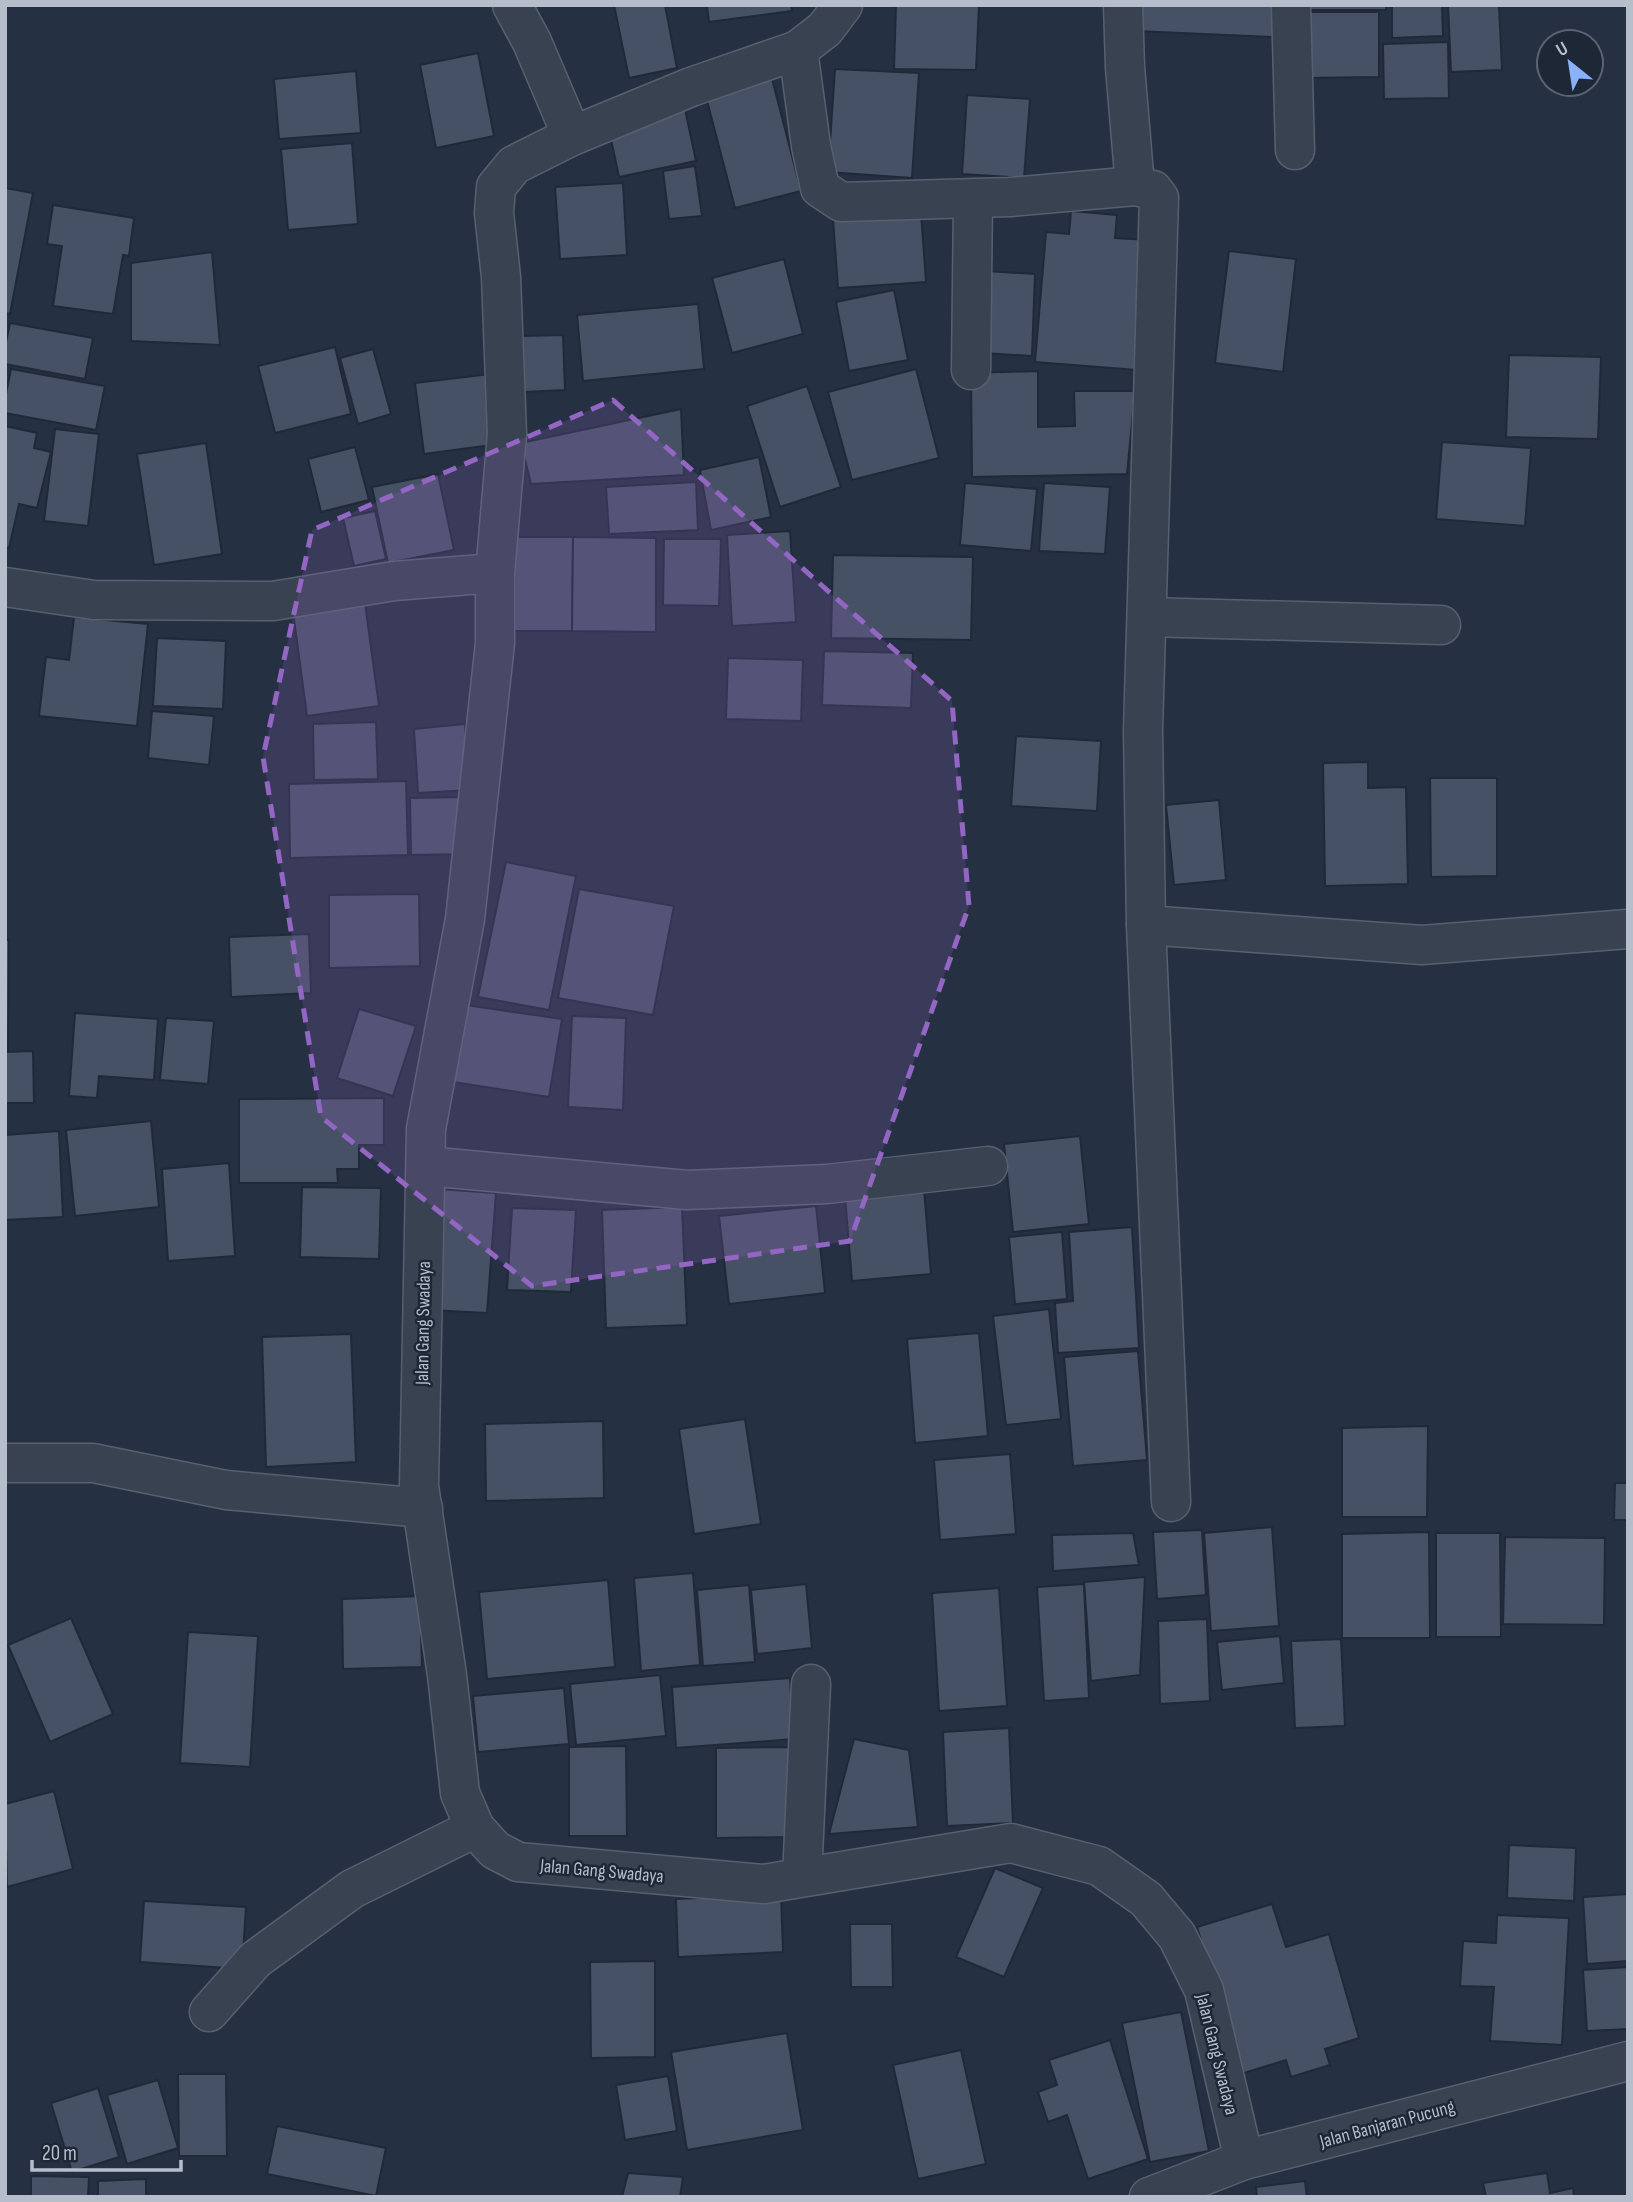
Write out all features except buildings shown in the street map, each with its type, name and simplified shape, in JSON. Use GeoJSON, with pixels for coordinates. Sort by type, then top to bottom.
{"type":"FeatureCollection","features":[{"type":"Feature","properties":{"kind":"street"},"geometry":{"type":"LineString","coordinates":[[512,5],[532,42],[572,136]]}},
{"type":"Feature","properties":{"kind":"street","name":"Jalan Gang Swadaya"},"geometry":{"type":"LineString","coordinates":[[843,5],[825,29],[798,50],[691,88],[572,136],[514,165],[496,187],[494,213],[501,277],[507,434],[495,573],[495,643],[465,919],[426,1147],[419,1486],[447,1675],[460,1793],[475,1828],[495,1850],[518,1862],[764,1884],[1011,1843],[1099,1866],[1146,1899],[1177,1936],[1204,1990],[1244,2161]]}},
{"type":"Feature","properties":{"kind":"street"},"geometry":{"type":"LineString","coordinates":[[1124,5],[1125,66],[1135,186]]}},
{"type":"Feature","properties":{"kind":"street"},"geometry":{"type":"LineString","coordinates":[[1291,5],[1295,150]]}},
{"type":"Feature","properties":{"kind":"street"},"geometry":{"type":"LineString","coordinates":[[798,50],[811,146],[820,188],[841,202],[973,199],[1135,186],[1153,190],[1159,198],[1143,730],[1146,925],[1171,1502]]}},
{"type":"Feature","properties":{"kind":"street"},"geometry":{"type":"LineString","coordinates":[[971,370],[973,199]]}},
{"type":"Feature","properties":{"kind":"street"},"geometry":{"type":"LineString","coordinates":[[5,587],[94,600],[272,601],[394,581],[495,573]]}},
{"type":"Feature","properties":{"kind":"street"},"geometry":{"type":"LineString","coordinates":[[1147,617],[1441,625]]}},
{"type":"Feature","properties":{"kind":"street"},"geometry":{"type":"LineString","coordinates":[[1146,925],[1423,945],[1628,929]]}},
{"type":"Feature","properties":{"kind":"street"},"geometry":{"type":"LineString","coordinates":[[426,1147],[687,1190],[827,1184],[988,1166]]}},
{"type":"Feature","properties":{"kind":"street"},"geometry":{"type":"LineString","coordinates":[[5,1463],[93,1464],[226,1490],[422,1508]]}},
{"type":"Feature","properties":{"kind":"street"},"geometry":{"type":"LineString","coordinates":[[802,1877],[811,1684]]}},
{"type":"Feature","properties":{"kind":"street"},"geometry":{"type":"LineString","coordinates":[[209,2012],[254,1960],[352,1889],[475,1828]]}},
{"type":"Feature","properties":{"kind":"street","name":"Jalan Banjaran Pucung"},"geometry":{"type":"LineString","coordinates":[[1149,2197],[1244,2161],[1628,2061]]}},
{"type":"Feature","properties":{"kind":"highlighted area"},"geometry":{"type":"Polygon","coordinates":[[[613,400],[952,701],[969,906],[850,1241],[532,1286],[321,1117],[263,757],[312,530],[613,400]]]}}]}
